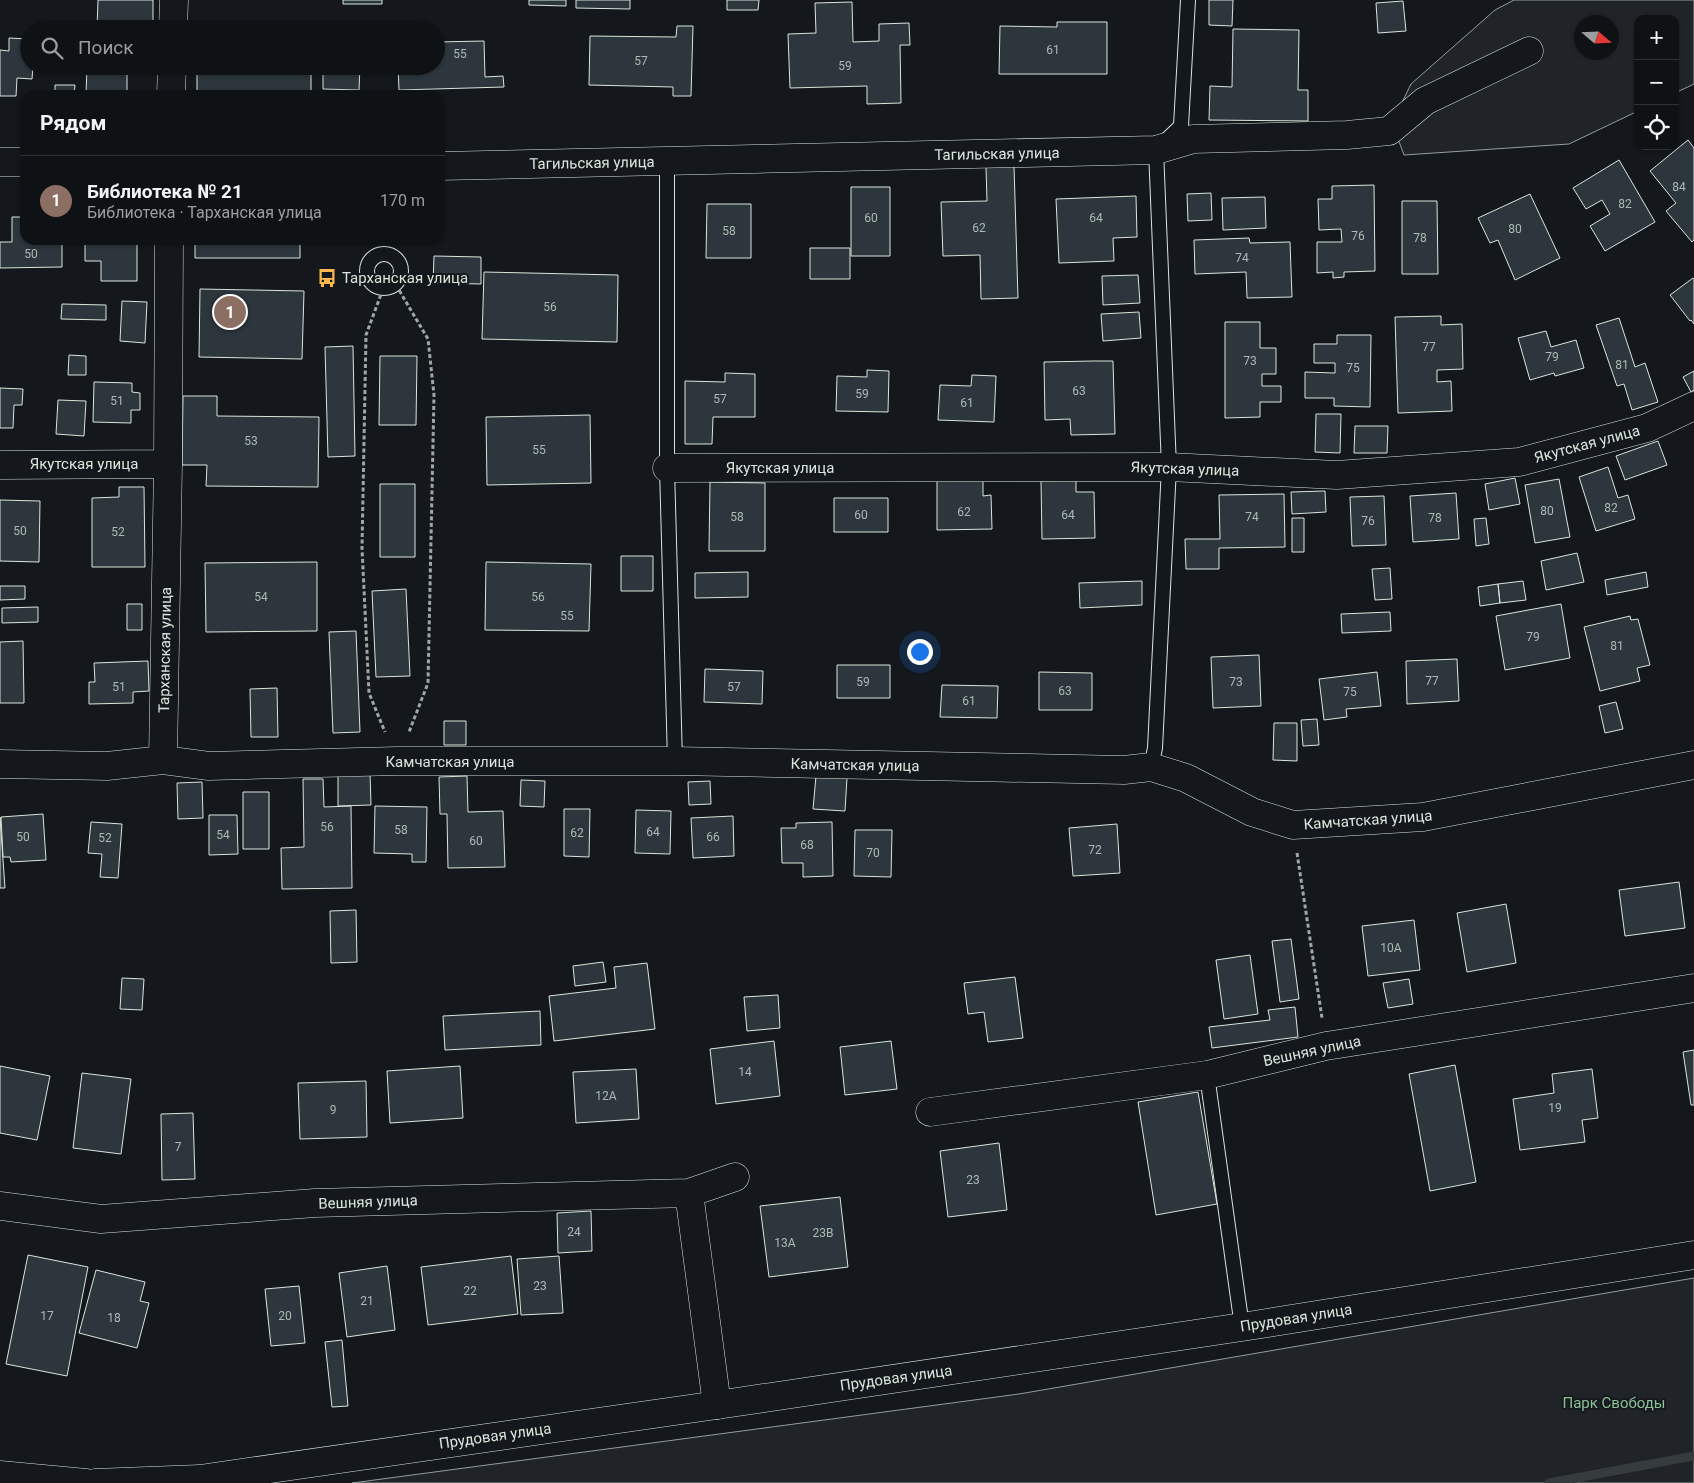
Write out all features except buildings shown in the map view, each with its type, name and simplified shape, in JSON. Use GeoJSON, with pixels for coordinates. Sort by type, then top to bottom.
{"type":"FeatureCollection","features":[{"type":"Feature","properties":{"kind":"street"},"geometry":{"type":"LineString","coordinates":[[173,20],[174,0]]}},
{"type":"Feature","properties":{"kind":"street","name":"Тагильская улица"},"geometry":{"type":"LineString","coordinates":[[445,166],[1156,150],[1193,139],[1347,136],[1390,131],[1425,101],[1529,51]]}},
{"type":"Feature","properties":{"kind":"street"},"geometry":{"type":"LineString","coordinates":[[171,90],[172,75]]}},
{"type":"Feature","properties":{"kind":"street"},"geometry":{"type":"LineString","coordinates":[[0,162],[20,162]]}},
{"type":"Feature","properties":{"kind":"street","name":"Тарханская улица"},"geometry":{"type":"LineString","coordinates":[[163,760],[168,464],[168,245]]}},
{"type":"Feature","properties":{"kind":"street","name":"Якутская улица"},"geometry":{"type":"LineString","coordinates":[[667,468],[1169,466],[1337,475],[1519,462],[1646,428],[1694,406]]}},
{"type":"Feature","properties":{"kind":"street","name":"Якутская улица"},"geometry":{"type":"LineString","coordinates":[[0,465],[168,464]]}},
{"type":"Feature","properties":{"kind":"street","name":"Камчатская улица"},"geometry":{"type":"LineString","coordinates":[[0,764],[108,766],[163,760],[209,766],[397,761],[675,761],[1124,770],[1152,767],[1186,778],[1252,812],[1293,825],[1423,817],[1694,765]]}},
{"type":"Feature","properties":{"kind":"street","name":"Вешняя улица"},"geometry":{"type":"LineString","coordinates":[[930,1112],[1207,1075],[1326,1046],[1694,988]]}},
{"type":"Feature","properties":{"kind":"street","name":"Вешняя улица"},"geometry":{"type":"LineString","coordinates":[[0,1206],[101,1219],[315,1203],[690,1193],[735,1177]]}},
{"type":"Feature","properties":{"kind":"street"},"geometry":{"type":"LineString","coordinates":[[690,1193],[717,1405]]}},
{"type":"Feature","properties":{"kind":"street","name":"Прудовая улица"},"geometry":{"type":"LineString","coordinates":[[95,1483],[200,1479],[1242,1327],[1694,1255]]}},
{"type":"Feature","properties":{"kind":"street"},"geometry":{"type":"LineString","coordinates":[[0,1475],[86,1483]]}},
{"type":"Feature","properties":{"kind":"lane"},"geometry":{"type":"LineString","coordinates":[[1152,767],[1155,748],[1169,466],[1156,150],[1181,126],[1188,0]]}},
{"type":"Feature","properties":{"kind":"lane"},"geometry":{"type":"LineString","coordinates":[[667,162],[667,468],[675,761]]}},
{"type":"Feature","properties":{"kind":"lane"},"geometry":{"type":"LineString","coordinates":[[381,247],[400,264],[401,275],[389,287],[373,285],[366,271],[371,258],[381,247]]}},
{"type":"Feature","properties":{"kind":"lane"},"geometry":{"type":"LineString","coordinates":[[1207,1075],[1242,1327]]}},
{"type":"Feature","properties":{"kind":"path"},"geometry":{"type":"LineString","coordinates":[[389,287],[428,339],[434,395],[428,683],[397,761],[369,693],[362,548],[366,335],[389,287]]}},
{"type":"Feature","properties":{"kind":"path"},"geometry":{"type":"LineString","coordinates":[[1293,825],[1326,1046]]}},
{"type":"Feature","properties":{"kind":"green space"},"geometry":{"type":"Polygon","coordinates":[[[1514,0],[1694,0],[1694,84],[1679,91],[1679,15],[1634,15],[1634,113],[1569,144],[1404,155],[1392,123],[1411,84],[1495,10],[1514,0]]]}},
{"type":"Feature","properties":{"kind":"green space","name":"Парк Свободы"},"geometry":{"type":"Polygon","coordinates":[[[1694,1278],[1694,1483],[352,1483],[1019,1394],[1694,1278]]]}},
{"type":"Feature","properties":{"kind":"waterway"},"geometry":{"type":"LineString","coordinates":[[1549,1483],[1694,1456]]}},
{"type":"Feature","properties":{"kind":"place","name":"Тарханская улица"},"geometry":{"type":"Point","coordinates":[327,278]}},
{"type":"Feature","properties":{"kind":"place","name":"Библиотека № 21"},"geometry":{"type":"Point","coordinates":[230,312]}}]}
